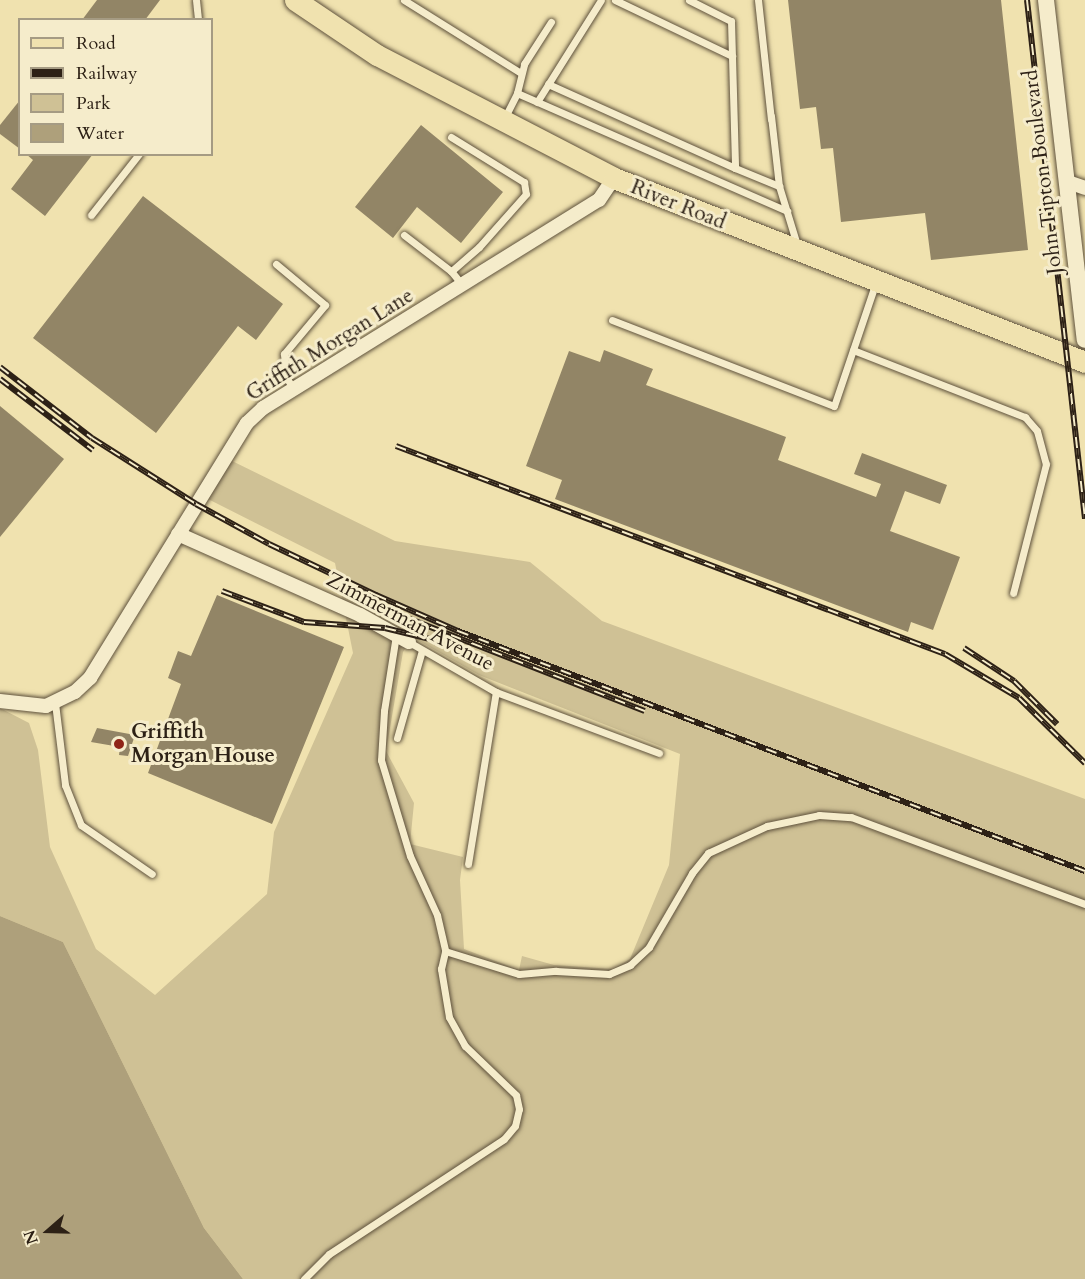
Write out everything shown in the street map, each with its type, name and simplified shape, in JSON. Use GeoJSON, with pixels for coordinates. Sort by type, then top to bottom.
{"type":"FeatureCollection","features":[{"type":"Feature","properties":{"kind":"main road","name":"River Road"},"geometry":{"type":"LineString","coordinates":[[295,0],[377,55],[614,178],[800,253],[1085,362]]}},
{"type":"Feature","properties":{"kind":"street","name":"John Tipton Boulevard"},"geometry":{"type":"LineString","coordinates":[[1046,0],[1082,283],[1085,340]]}},
{"type":"Feature","properties":{"kind":"street","name":"Griffith Morgan Lane"},"geometry":{"type":"LineString","coordinates":[[0,701],[28,707],[55,703],[90,678],[247,423],[294,390],[598,200],[614,178]]}},
{"type":"Feature","properties":{"kind":"street"},"geometry":{"type":"LineString","coordinates":[[1068,182],[1085,188]]}},
{"type":"Feature","properties":{"kind":"street","name":"Zimmerman Avenue"},"geometry":{"type":"LineString","coordinates":[[178,534],[409,642]]}},
{"type":"Feature","properties":{"kind":"lane"},"geometry":{"type":"LineString","coordinates":[[196,0],[198,18]]}},
{"type":"Feature","properties":{"kind":"lane"},"geometry":{"type":"LineString","coordinates":[[404,0],[521,74]]}},
{"type":"Feature","properties":{"kind":"lane"},"geometry":{"type":"LineString","coordinates":[[537,102],[601,0]]}},
{"type":"Feature","properties":{"kind":"lane"},"geometry":{"type":"LineString","coordinates":[[615,0],[732,57]]}},
{"type":"Feature","properties":{"kind":"lane"},"geometry":{"type":"LineString","coordinates":[[689,0],[731,21],[735,168]]}},
{"type":"Feature","properties":{"kind":"lane"},"geometry":{"type":"LineString","coordinates":[[758,0],[779,186],[800,253]]}},
{"type":"Feature","properties":{"kind":"lane"},"geometry":{"type":"LineString","coordinates":[[503,122],[517,93],[521,74],[551,22]]}},
{"type":"Feature","properties":{"kind":"lane"},"geometry":{"type":"LineString","coordinates":[[548,84],[779,186]]}},
{"type":"Feature","properties":{"kind":"lane"},"geometry":{"type":"LineString","coordinates":[[517,93],[787,211]]}},
{"type":"Feature","properties":{"kind":"lane"},"geometry":{"type":"LineString","coordinates":[[451,271],[479,247],[526,194],[524,182],[452,137]]}},
{"type":"Feature","properties":{"kind":"lane"},"geometry":{"type":"LineString","coordinates":[[90,214],[137,156]]}},
{"type":"Feature","properties":{"kind":"lane"},"geometry":{"type":"LineString","coordinates":[[404,235],[451,271],[463,286]]}},
{"type":"Feature","properties":{"kind":"lane"},"geometry":{"type":"LineString","coordinates":[[276,264],[325,305],[284,354],[286,377],[294,390]]}},
{"type":"Feature","properties":{"kind":"lane"},"geometry":{"type":"LineString","coordinates":[[612,320],[834,406],[876,282]]}},
{"type":"Feature","properties":{"kind":"lane"},"geometry":{"type":"LineString","coordinates":[[853,350],[1025,417],[1037,431],[1046,464],[1013,593]]}},
{"type":"Feature","properties":{"kind":"lane"},"geometry":{"type":"LineString","coordinates":[[304,1279],[329,1254],[504,1139],[515,1126],[519,1109],[516,1095],[465,1046],[449,1017],[441,969],[445,951],[436,915],[411,856],[381,760],[384,711],[396,634]]}},
{"type":"Feature","properties":{"kind":"lane","name":"Zimmerman Avenue"},"geometry":{"type":"LineString","coordinates":[[409,642],[496,692],[468,864]]}},
{"type":"Feature","properties":{"kind":"lane"},"geometry":{"type":"LineString","coordinates":[[397,738],[422,650]]}},
{"type":"Feature","properties":{"kind":"lane"},"geometry":{"type":"LineString","coordinates":[[496,692],[659,753]]}},
{"type":"Feature","properties":{"kind":"lane"},"geometry":{"type":"LineString","coordinates":[[55,703],[65,785],[81,825],[152,874]]}},
{"type":"Feature","properties":{"kind":"lane"},"geometry":{"type":"LineString","coordinates":[[445,951],[519,974],[556,971],[609,974],[630,965],[649,947],[692,873],[708,853],[767,826],[819,815],[851,817],[1085,904]]}},
{"type":"Feature","properties":{"kind":"green space"},"geometry":{"type":"Polygon","coordinates":[[[224,457],[395,541],[530,562],[602,621],[1085,799],[1085,1279],[243,1279],[204,1228],[63,942],[0,916],[0,708],[29,723],[38,750],[50,847],[96,949],[155,995],[267,894],[274,832],[353,653],[335,563],[200,495],[224,457]],[[416,639],[409,642],[403,652],[386,751],[414,803],[410,844],[463,857],[460,880],[464,949],[519,970],[522,956],[554,965],[613,969],[630,959],[669,865],[680,754],[479,675],[416,639]]]}},
{"type":"Feature","properties":{"kind":"water"},"geometry":{"type":"Polygon","coordinates":[[[0,916],[63,942],[204,1228],[243,1279],[0,1279],[0,916]]]}},
{"type":"Feature","properties":{"kind":"building"},"geometry":{"type":"Polygon","coordinates":[[[97,0],[160,0],[146,18],[84,18],[97,0]]]}},
{"type":"Feature","properties":{"kind":"building"},"geometry":{"type":"Polygon","coordinates":[[[788,0],[1001,0],[1028,250],[931,260],[925,213],[841,222],[833,148],[821,149],[816,107],[800,109],[788,0]]]}},
{"type":"Feature","properties":{"kind":"building"},"geometry":{"type":"Polygon","coordinates":[[[18,102],[18,148],[0,134],[0,125],[18,102]]]}},
{"type":"Feature","properties":{"kind":"building"},"geometry":{"type":"Polygon","coordinates":[[[421,125],[503,192],[461,243],[417,207],[393,238],[355,207],[421,125]]]}},
{"type":"Feature","properties":{"kind":"building"},"geometry":{"type":"Polygon","coordinates":[[[28,156],[91,156],[45,216],[11,189],[33,160],[28,156]]]}},
{"type":"Feature","properties":{"kind":"building"},"geometry":{"type":"Polygon","coordinates":[[[143,196],[283,304],[256,340],[238,326],[156,433],[33,338],[143,196]]]}},
{"type":"Feature","properties":{"kind":"building"},"geometry":{"type":"Polygon","coordinates":[[[604,350],[653,369],[646,385],[786,437],[778,460],[876,497],[881,484],[854,474],[862,453],[947,485],[940,504],[905,491],[890,531],[960,557],[933,630],[911,622],[908,632],[555,499],[562,480],[526,466],[569,351],[600,362],[604,350]]]}},
{"type":"Feature","properties":{"kind":"building"},"geometry":{"type":"Polygon","coordinates":[[[0,406],[64,459],[0,537],[0,406]]]}},
{"type":"Feature","properties":{"kind":"building"},"geometry":{"type":"Polygon","coordinates":[[[217,595],[344,647],[272,824],[148,773],[181,684],[168,678],[178,651],[191,656],[217,595]]]}},
{"type":"Feature","properties":{"kind":"building","name":"Griffith Morgan House"},"geometry":{"type":"Polygon","coordinates":[[[97,728],[135,735],[128,756],[119,755],[120,747],[91,742],[97,728]]]}},
{"type":"Feature","properties":{"kind":"railway"},"geometry":{"type":"LineString","coordinates":[[1027,0],[1085,519]]}},
{"type":"Feature","properties":{"kind":"railway"},"geometry":{"type":"LineString","coordinates":[[0,367],[92,438],[196,504],[269,544],[376,595],[458,631],[1085,871]]}},
{"type":"Feature","properties":{"kind":"railway"},"geometry":{"type":"LineString","coordinates":[[0,379],[93,450]]}},
{"type":"Feature","properties":{"kind":"railway"},"geometry":{"type":"LineString","coordinates":[[396,446],[945,654],[1019,698],[1085,763]]}},
{"type":"Feature","properties":{"kind":"railway"},"geometry":{"type":"LineString","coordinates":[[222,591],[304,622],[385,628],[442,642]]}},
{"type":"Feature","properties":{"kind":"railway"},"geometry":{"type":"LineString","coordinates":[[410,619],[645,711]]}},
{"type":"Feature","properties":{"kind":"railway"},"geometry":{"type":"LineString","coordinates":[[964,648],[1014,681],[1057,724]]}},
{"type":"Feature","properties":{"kind":"place","name":"Griffith Morgan House"},"geometry":{"type":"Point","coordinates":[119,744]}}]}
